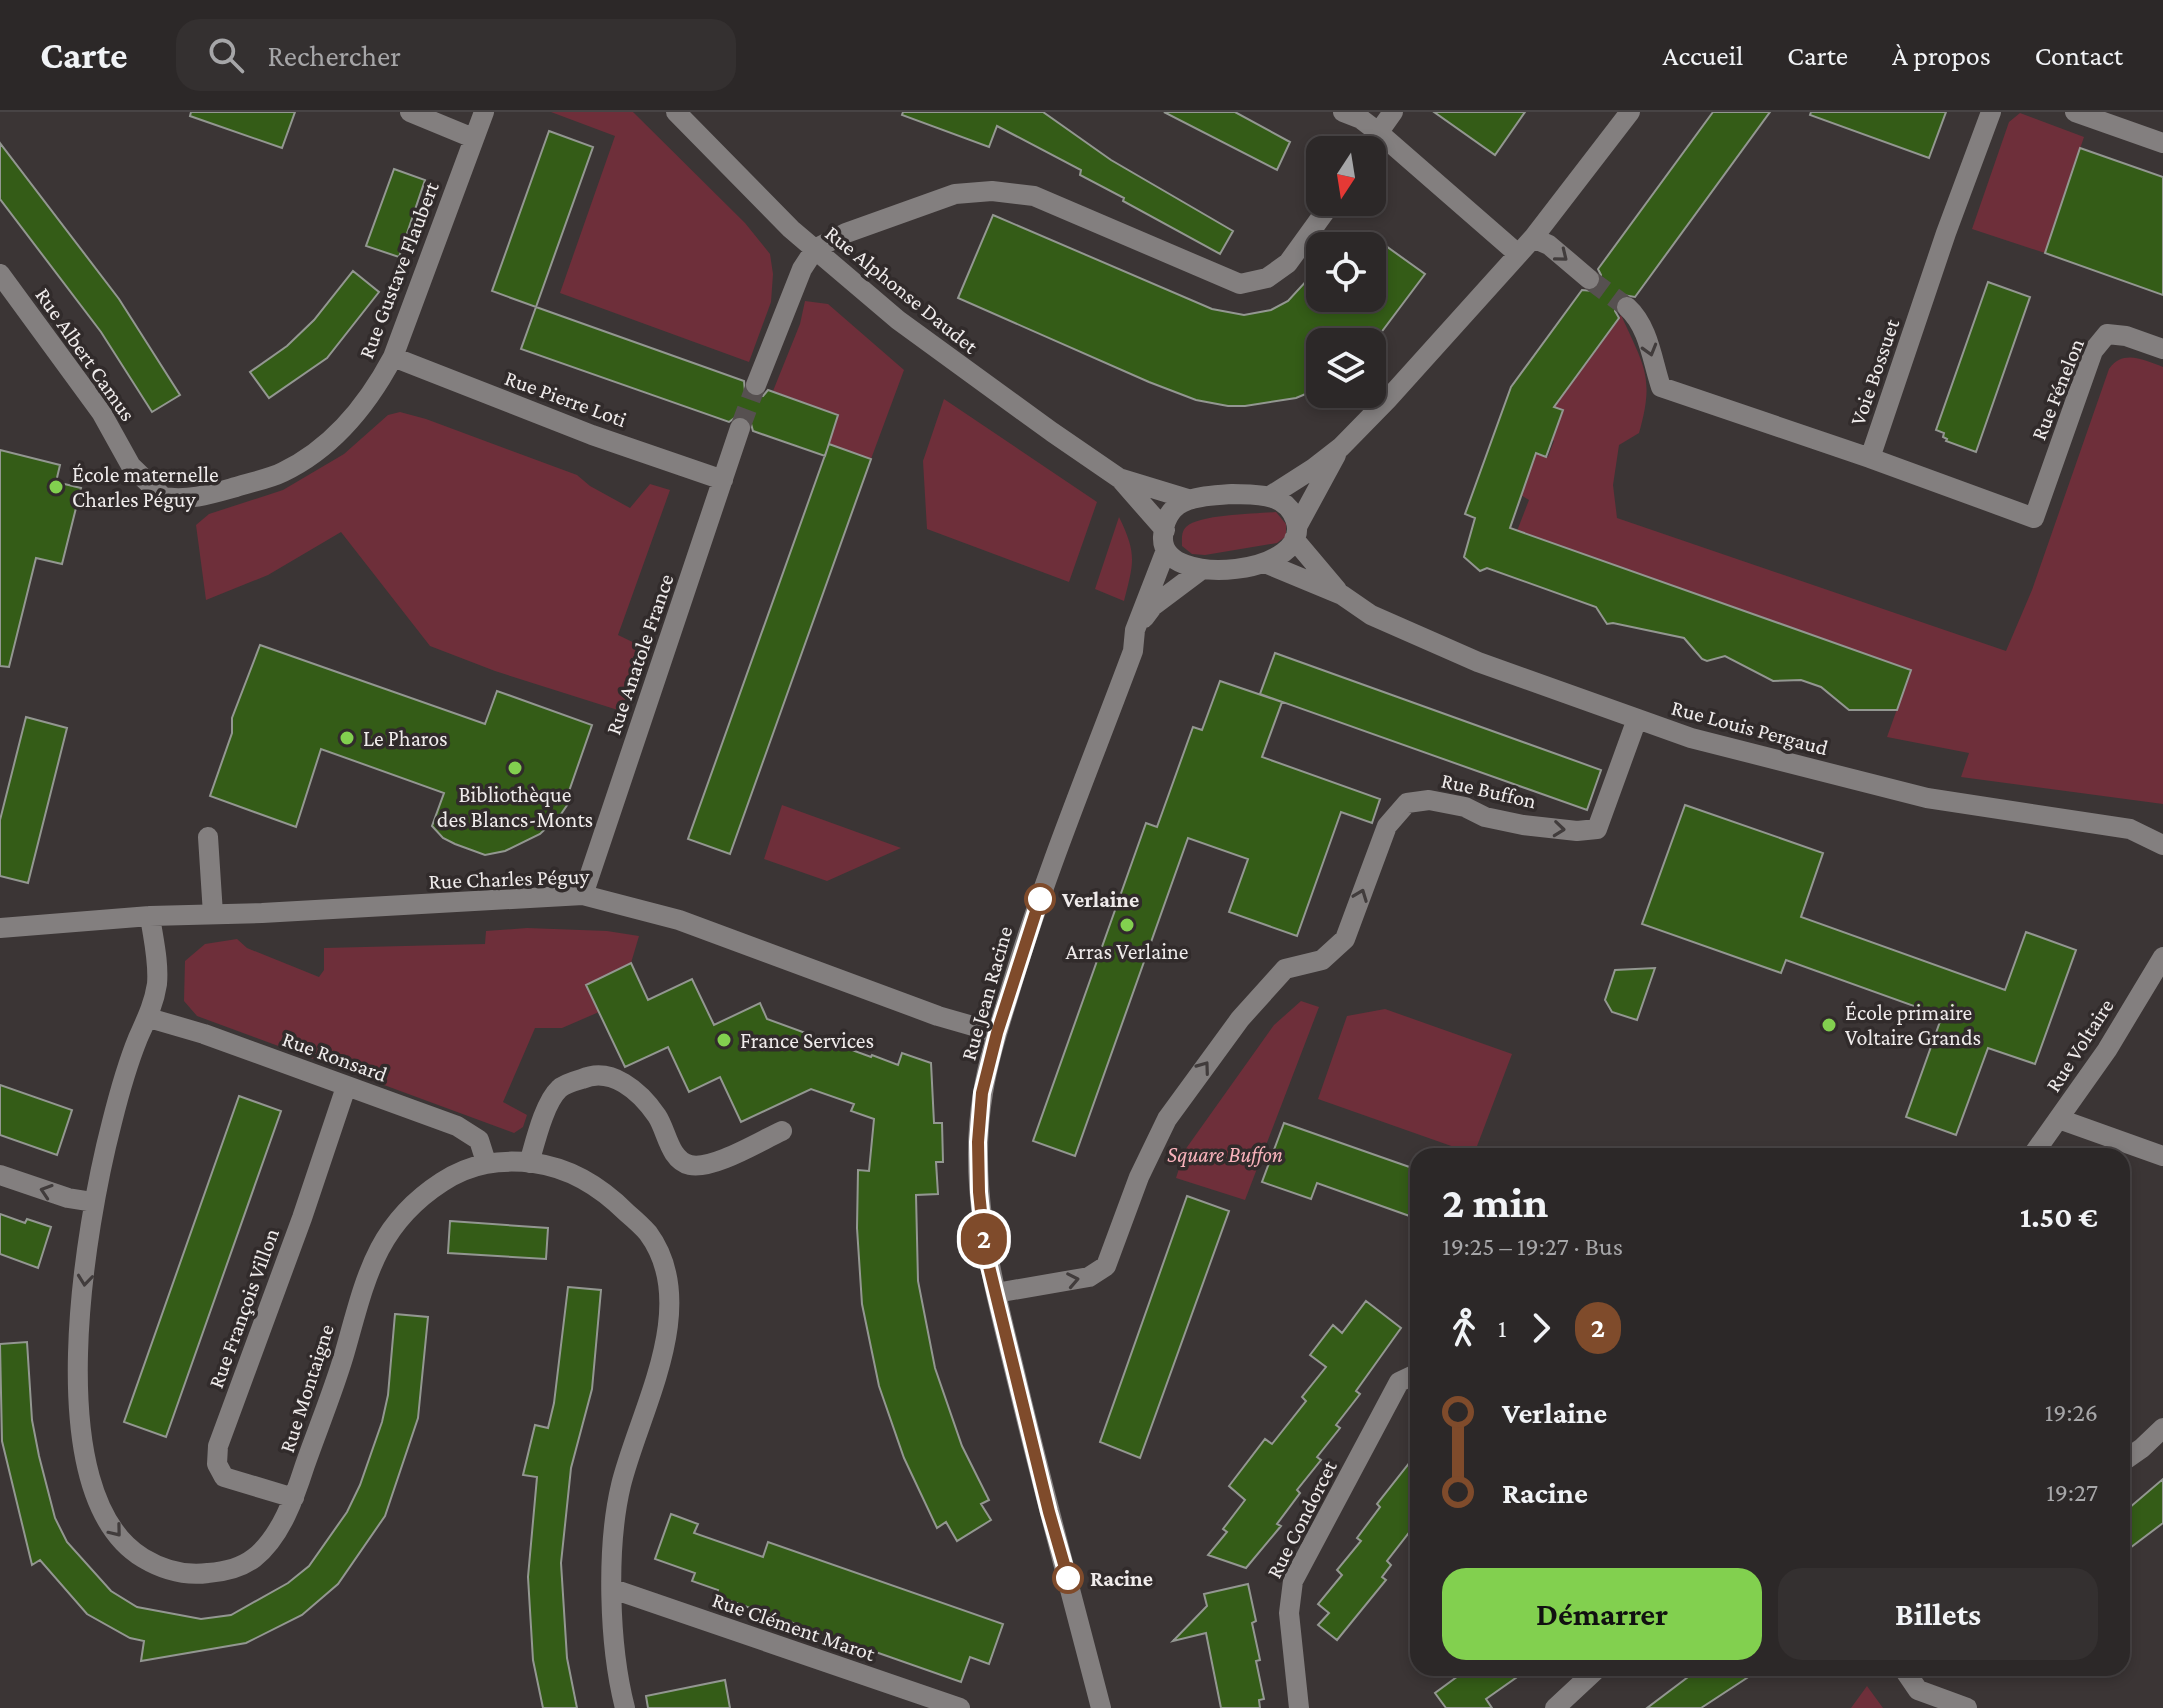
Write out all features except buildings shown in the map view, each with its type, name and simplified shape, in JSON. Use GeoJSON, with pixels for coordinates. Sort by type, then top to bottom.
{"type":"FeatureCollection","features":[{"type":"Feature","properties":{"kind":"street"},"geometry":{"type":"LineString","coordinates":[[410,112],[473,138]]}},
{"type":"Feature","properties":{"kind":"street","name":"Rue Gustave Flaubert"},"geometry":{"type":"LineString","coordinates":[[163,497],[198,498],[282,473],[316,453],[342,430],[376,389],[393,357],[484,112]]}},
{"type":"Feature","properties":{"kind":"street","name":"Rue Alphonse Daudet"},"geometry":{"type":"LineString","coordinates":[[676,112],[791,229],[909,328],[1119,478],[1188,499]]}},
{"type":"Feature","properties":{"kind":"street"},"geometry":{"type":"LineString","coordinates":[[1375,136],[1393,112]]}},
{"type":"Feature","properties":{"kind":"street"},"geometry":{"type":"LineString","coordinates":[[1270,496],[1341,447],[1456,326],[1533,238],[1630,112]]}},
{"type":"Feature","properties":{"kind":"street","name":"Voie Bossuet"},"geometry":{"type":"LineString","coordinates":[[1631,311],[1645,334],[1661,387],[1870,458],[1946,233],[1991,112]]}},
{"type":"Feature","properties":{"kind":"street"},"geometry":{"type":"LineString","coordinates":[[2075,112],[2163,143]]}},
{"type":"Feature","properties":{"kind":"street"},"geometry":{"type":"LineString","coordinates":[[1354,114],[1518,254]]}},
{"type":"Feature","properties":{"kind":"street"},"geometry":{"type":"LineString","coordinates":[[756,385],[802,269],[815,249],[846,233],[955,194],[992,191],[1034,196],[1240,284],[1267,278],[1288,263],[1322,216]]}},
{"type":"Feature","properties":{"kind":"street"},"geometry":{"type":"LineString","coordinates":[[1533,238],[1549,245],[1589,279]]}},
{"type":"Feature","properties":{"kind":"street","name":"Rue Albert Camus"},"geometry":{"type":"LineString","coordinates":[[0,274],[101,412],[131,466],[163,497]]}},
{"type":"Feature","properties":{"kind":"street","name":"Rue Fénelon"},"geometry":{"type":"LineString","coordinates":[[1870,458],[2034,518],[2093,351],[2107,334],[2126,336],[2163,349]]}},
{"type":"Feature","properties":{"kind":"street","name":"Rue Pierre Loti"},"geometry":{"type":"LineString","coordinates":[[393,357],[592,435],[723,480]]}},
{"type":"Feature","properties":{"kind":"street","name":"Rue Anatole France"},"geometry":{"type":"LineString","coordinates":[[583,895],[740,428]]}},
{"type":"Feature","properties":{"kind":"street"},"geometry":{"type":"LineString","coordinates":[[1296,532],[1293,512],[1285,503],[1270,496],[1232,494],[1188,499],[1172,509],[1165,540],[1184,564],[1201,570],[1265,563],[1284,555],[1341,447]]}},
{"type":"Feature","properties":{"kind":"street","name":"Rue Alphonse Daudet"},"geometry":{"type":"LineString","coordinates":[[1119,478],[1165,540]]}},
{"type":"Feature","properties":{"kind":"street","name":"Rue Louis Pergaud"},"geometry":{"type":"LineString","coordinates":[[1296,532],[1342,595]]}},
{"type":"Feature","properties":{"kind":"street","name":"Rue Jean Racine"},"geometry":{"type":"LineString","coordinates":[[1101,1708],[985,1250],[978,1142],[982,1093],[997,1033],[1049,873],[1133,651],[1135,630],[1165,540]]}},
{"type":"Feature","properties":{"kind":"street","name":"Rue Louis Pergaud"},"geometry":{"type":"LineString","coordinates":[[1265,563],[1342,595],[1371,615],[1478,662],[1637,719],[1763,758],[1927,798],[2130,829],[2163,845]]}},
{"type":"Feature","properties":{"kind":"street","name":"Rue Jean Racine"},"geometry":{"type":"LineString","coordinates":[[1135,630],[1153,606],[1201,570]]}},
{"type":"Feature","properties":{"kind":"street","name":"Rue Buffon"},"geometry":{"type":"LineString","coordinates":[[996,1293],[1089,1277],[1106,1266],[1139,1177],[1167,1119],[1240,1019],[1285,969],[1322,960],[1345,939],[1387,826],[1407,803],[1429,800],[1465,807],[1485,817],[1523,825],[1577,831],[1597,829],[1637,719]]}},
{"type":"Feature","properties":{"kind":"street"},"geometry":{"type":"LineString","coordinates":[[208,837],[213,914]]}},
{"type":"Feature","properties":{"kind":"street","name":"Rue Charles Péguy"},"geometry":{"type":"LineString","coordinates":[[0,928],[150,916],[583,895],[679,920],[896,1001],[997,1033]]}},
{"type":"Feature","properties":{"kind":"street","name":"Rue Montaigne"},"geometry":{"type":"LineString","coordinates":[[150,916],[157,981],[149,1018],[136,1044],[116,1107],[93,1202],[78,1349],[78,1394],[85,1464],[105,1518],[138,1555],[173,1571],[195,1574],[216,1572],[254,1558],[269,1542],[294,1498],[362,1292],[376,1255],[391,1228],[417,1198],[449,1177],[486,1162],[555,1166],[605,1191],[648,1233],[660,1255],[668,1286],[669,1317],[661,1363],[621,1485],[614,1527],[613,1635],[625,1708]]}},
{"type":"Feature","properties":{"kind":"street","name":"Rue Voltaire"},"geometry":{"type":"LineString","coordinates":[[2038,1148],[2107,1050],[2163,957]]}},
{"type":"Feature","properties":{"kind":"street","name":"Rue Ronsard"},"geometry":{"type":"LineString","coordinates":[[149,1018],[204,1034],[457,1126],[479,1140],[486,1162]]}},
{"type":"Feature","properties":{"kind":"street"},"geometry":{"type":"LineString","coordinates":[[529,1163],[541,1122],[559,1088],[596,1073],[616,1077],[638,1094],[658,1116],[674,1153],[688,1165],[707,1165],[782,1131]]}},
{"type":"Feature","properties":{"kind":"street","name":"Rue François Villon"},"geometry":{"type":"LineString","coordinates":[[294,1498],[224,1477],[217,1464],[218,1446],[302,1218],[346,1087]]}},
{"type":"Feature","properties":{"kind":"street"},"geometry":{"type":"LineString","coordinates":[[2059,1119],[2163,1156]]}},
{"type":"Feature","properties":{"kind":"street"},"geometry":{"type":"LineString","coordinates":[[0,1175],[68,1198],[93,1202]]}},
{"type":"Feature","properties":{"kind":"street","name":"Rue Condorcet"},"geometry":{"type":"LineString","coordinates":[[1299,1708],[1289,1613],[1293,1581],[1399,1382],[1410,1377]]}},
{"type":"Feature","properties":{"kind":"street"},"geometry":{"type":"LineString","coordinates":[[2130,1456],[2163,1428]]}},
{"type":"Feature","properties":{"kind":"street","name":"Rue Clément Marot"},"geometry":{"type":"LineString","coordinates":[[613,1589],[949,1706]]}},
{"type":"Feature","properties":{"kind":"street"},"geometry":{"type":"LineString","coordinates":[[1555,1708],[1589,1676]]}},
{"type":"Feature","properties":{"kind":"street"},"geometry":{"type":"LineString","coordinates":[[1908,1676],[1918,1690],[1967,1708]]}},
{"type":"Feature","properties":{"kind":"green space"},"geometry":{"type":"Polygon","coordinates":[[[551,112],[633,112],[745,223],[770,254],[773,274],[771,302],[749,362],[560,293],[615,136],[551,112]]]}},
{"type":"Feature","properties":{"kind":"green space"},"geometry":{"type":"Polygon","coordinates":[[[2020,113],[2084,137],[2045,253],[1972,229],[2009,122],[2020,113]]]}},
{"type":"Feature","properties":{"kind":"green space"},"geometry":{"type":"Polygon","coordinates":[[[805,301],[828,304],[904,370],[871,459],[829,444],[838,415],[773,391],[800,324],[805,301]]]}},
{"type":"Feature","properties":{"kind":"green space"},"geometry":{"type":"Polygon","coordinates":[[[1621,315],[1645,372],[1646,398],[1639,433],[1619,445],[1613,485],[1617,518],[2006,651],[2032,590],[2109,369],[2127,358],[2141,359],[2163,367],[2163,804],[1961,777],[1969,753],[1887,737],[1911,670],[1517,531],[1529,500],[1521,495],[1536,453],[1548,457],[1554,441],[1563,410],[1554,407],[1621,315]]]}},
{"type":"Feature","properties":{"kind":"green space"},"geometry":{"type":"Polygon","coordinates":[[[944,399],[1097,502],[1069,582],[927,529],[923,461],[944,399]]]}},
{"type":"Feature","properties":{"kind":"green space"},"geometry":{"type":"Polygon","coordinates":[[[400,412],[577,475],[590,486],[630,508],[650,484],[670,490],[618,635],[645,648],[621,711],[495,671],[430,646],[341,532],[268,575],[206,600],[196,525],[209,514],[283,490],[344,454],[388,415],[400,412]]]}},
{"type":"Feature","properties":{"kind":"green space"},"geometry":{"type":"Polygon","coordinates":[[[1276,512],[1286,524],[1286,536],[1277,543],[1205,555],[1192,554],[1182,546],[1186,527],[1203,519],[1276,512]]]}},
{"type":"Feature","properties":{"kind":"green space"},"geometry":{"type":"Polygon","coordinates":[[[1119,517],[1129,540],[1132,558],[1124,601],[1095,589],[1119,517]]]}},
{"type":"Feature","properties":{"kind":"green space"},"geometry":{"type":"Polygon","coordinates":[[[782,805],[901,848],[827,881],[764,859],[782,805]]]}},
{"type":"Feature","properties":{"kind":"green space"},"geometry":{"type":"Polygon","coordinates":[[[527,928],[607,931],[639,936],[631,963],[586,985],[599,1012],[562,1028],[535,1028],[503,1102],[527,1115],[523,1127],[514,1133],[197,1016],[184,1001],[185,961],[205,944],[237,939],[247,948],[319,977],[324,970],[324,948],[485,944],[486,931],[527,928]]]}},
{"type":"Feature","properties":{"kind":"green space","name":"Square Buffon"},"geometry":{"type":"Polygon","coordinates":[[[1301,1001],[1319,1007],[1245,1200],[1176,1178],[1185,1150],[1274,1025],[1301,1001]]]}},
{"type":"Feature","properties":{"kind":"green space"},"geometry":{"type":"Polygon","coordinates":[[[1385,1009],[1512,1054],[1476,1148],[1457,1148],[1318,1099],[1347,1016],[1385,1009]]]}},
{"type":"Feature","properties":{"kind":"green space"},"geometry":{"type":"Polygon","coordinates":[[[1867,1686],[1883,1708],[1851,1708],[1867,1686]]]}},
{"type":"Feature","properties":{"kind":"tunnel"},"geometry":{"type":"LineString","coordinates":[[1589,279],[1627,307]]}},
{"type":"Feature","properties":{"kind":"tunnel"},"geometry":{"type":"LineString","coordinates":[[740,428],[756,385]]}},
{"type":"Feature","properties":{"kind":"bus line","name":"2"},"geometry":{"type":"LineString","coordinates":[[1040,899],[997,1033],[982,1093],[978,1142],[979,1192],[985,1250],[1068,1578]]}},
{"type":"Feature","properties":{"kind":"place","name":"École maternelle Charles Péguy"},"geometry":{"type":"Point","coordinates":[56,487]}},
{"type":"Feature","properties":{"kind":"place","name":"Le Pharos"},"geometry":{"type":"Point","coordinates":[347,738]}},
{"type":"Feature","properties":{"kind":"place","name":"Bibliothèque des Blancs-Monts"},"geometry":{"type":"Point","coordinates":[515,768]}},
{"type":"Feature","properties":{"kind":"place","name":"Verlaine"},"geometry":{"type":"Point","coordinates":[1040,899]}},
{"type":"Feature","properties":{"kind":"place","name":"Arras Verlaine"},"geometry":{"type":"Point","coordinates":[1127,925]}},
{"type":"Feature","properties":{"kind":"place","name":"École primaire Voltaire Grands"},"geometry":{"type":"Point","coordinates":[1829,1025]}},
{"type":"Feature","properties":{"kind":"place","name":"France Services"},"geometry":{"type":"Point","coordinates":[724,1040]}},
{"type":"Feature","properties":{"kind":"place","name":"Racine"},"geometry":{"type":"Point","coordinates":[1068,1578]}}]}
